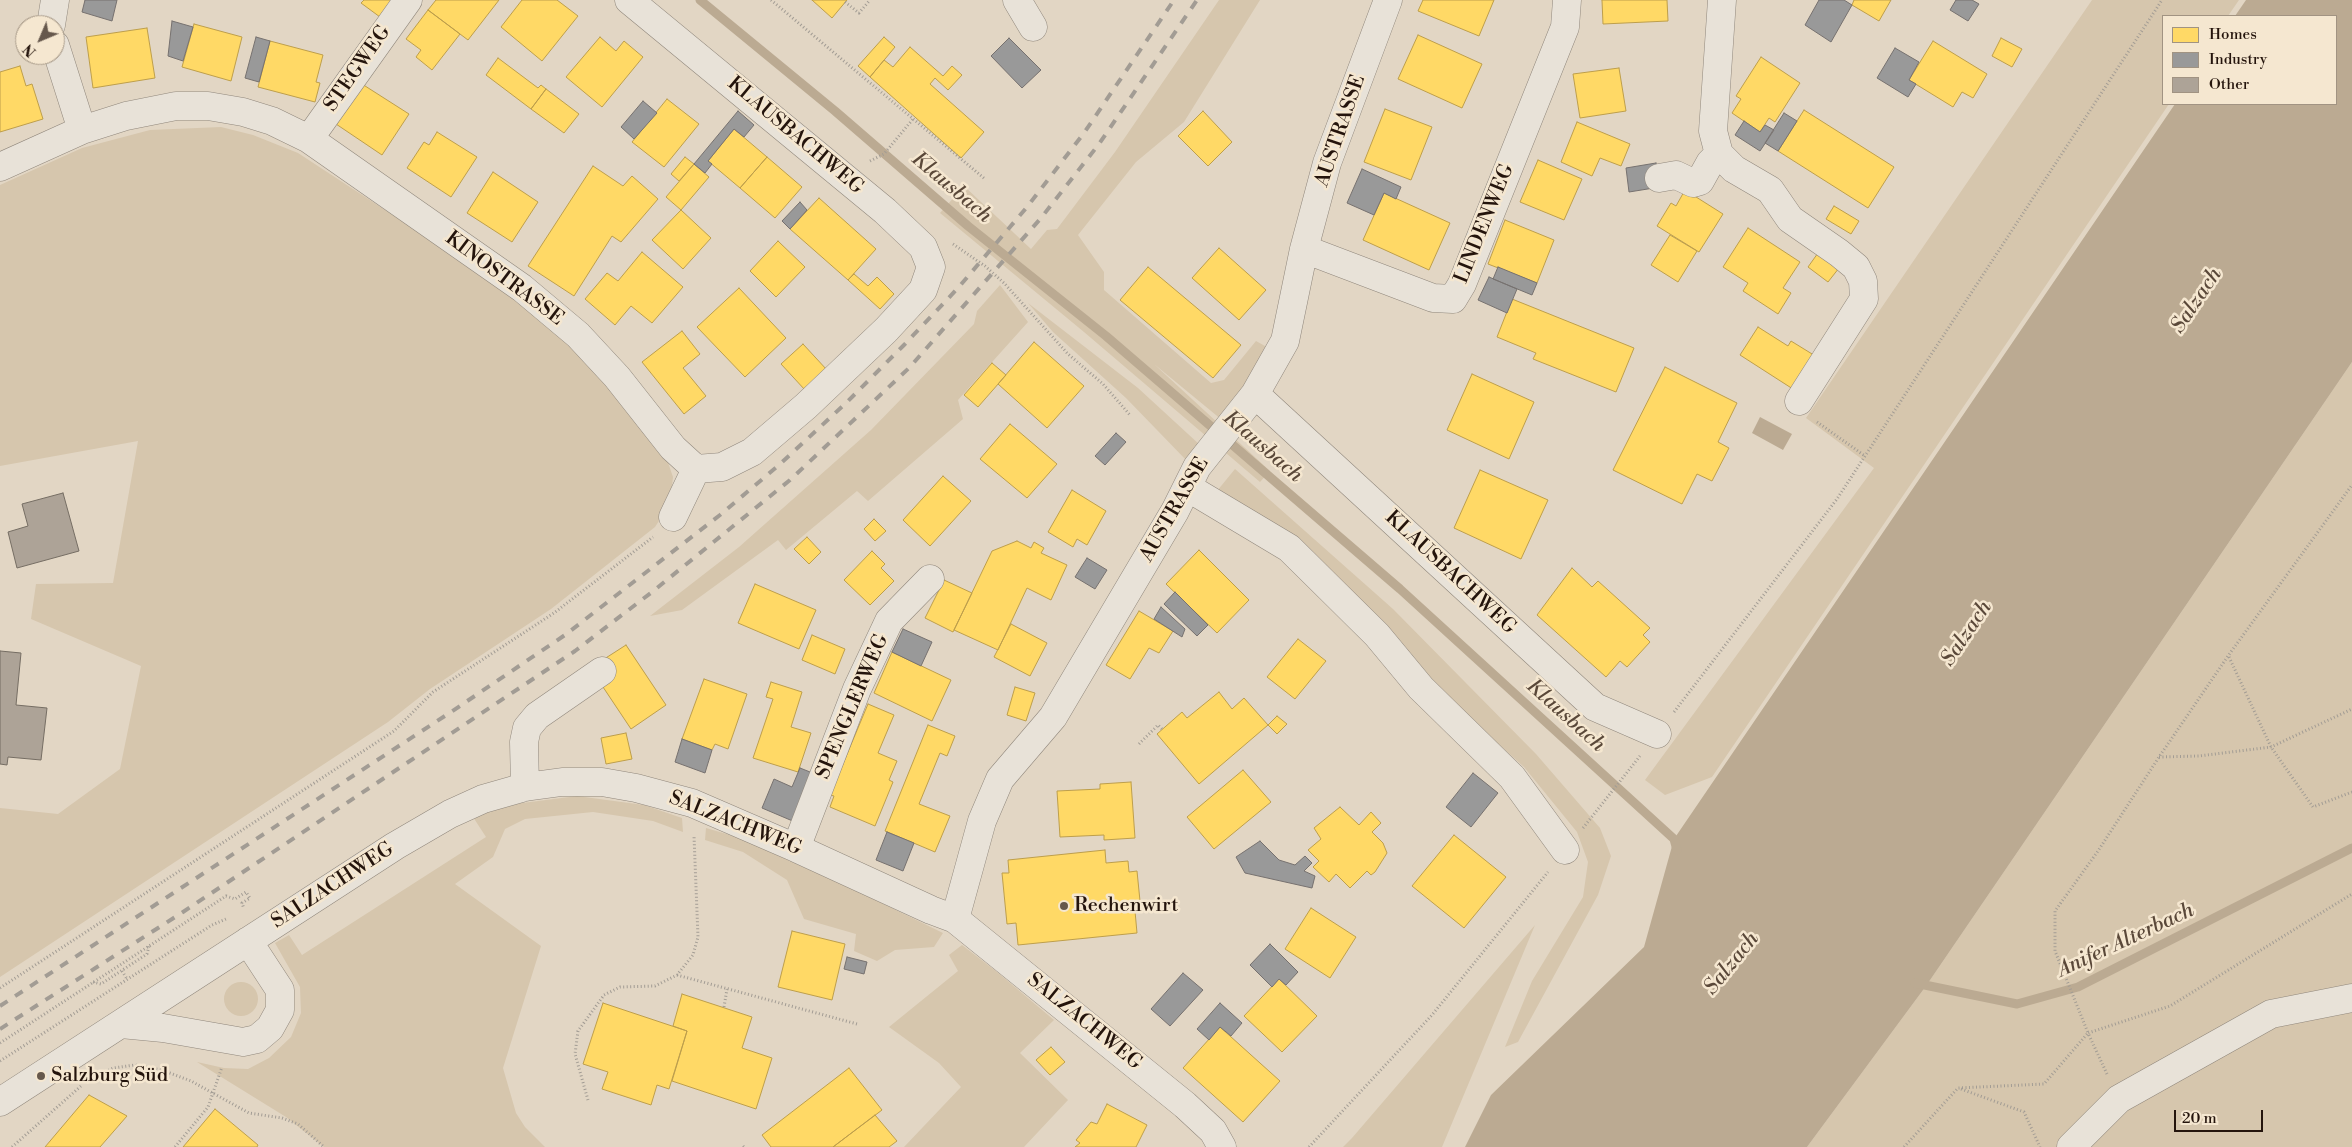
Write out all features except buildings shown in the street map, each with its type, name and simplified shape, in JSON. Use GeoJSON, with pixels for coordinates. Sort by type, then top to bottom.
{"type":"FeatureCollection","features":[{"type":"Feature","properties":{"kind":"street"},"geometry":{"type":"LineString","coordinates":[[52,15],[54,0]]}},
{"type":"Feature","properties":{"kind":"street","name":"STEGWEG"},"geometry":{"type":"LineString","coordinates":[[309,139],[408,0]]}},
{"type":"Feature","properties":{"kind":"street","name":"KLAUSBACHWEG"},"geometry":{"type":"LineString","coordinates":[[629,0],[885,211],[923,247],[931,268],[923,290],[891,325],[806,406],[752,452],[722,466],[696,469]]}},
{"type":"Feature","properties":{"kind":"street"},"geometry":{"type":"LineString","coordinates":[[1017,0],[1033,27]]}},
{"type":"Feature","properties":{"kind":"street","name":"AUSTRASSE"},"geometry":{"type":"LineString","coordinates":[[956,919],[982,821],[1000,778],[1053,717],[1192,477],[1251,399],[1285,341],[1304,249],[1330,154],[1388,0]]}},
{"type":"Feature","properties":{"kind":"street","name":"LINDENWEG"},"geometry":{"type":"LineString","coordinates":[[1304,249],[1433,298],[1453,299],[1462,284],[1565,27],[1567,0]]}},
{"type":"Feature","properties":{"kind":"street"},"geometry":{"type":"LineString","coordinates":[[1722,0],[1713,130],[1718,154],[1734,168],[1770,190],[1790,219],[1839,252],[1856,267],[1863,281],[1864,299],[1799,401]]}},
{"type":"Feature","properties":{"kind":"street"},"geometry":{"type":"LineString","coordinates":[[61,65],[82,130]]}},
{"type":"Feature","properties":{"kind":"street","name":"KINOSTRASSE"},"geometry":{"type":"LineString","coordinates":[[0,167],[82,130],[126,116],[176,106],[208,106],[243,112],[272,121],[309,139],[522,288],[578,335],[617,377],[673,448],[696,469]]}},
{"type":"Feature","properties":{"kind":"street"},"geometry":{"type":"LineString","coordinates":[[1659,178],[1676,175],[1693,183],[1700,181],[1710,163],[1718,154]]}},
{"type":"Feature","properties":{"kind":"street","name":"KLAUSBACHWEG"},"geometry":{"type":"LineString","coordinates":[[1251,399],[1595,707],[1657,734]]}},
{"type":"Feature","properties":{"kind":"street"},"geometry":{"type":"LineString","coordinates":[[673,517],[696,469]]}},
{"type":"Feature","properties":{"kind":"street"},"geometry":{"type":"LineString","coordinates":[[1192,477],[1289,548],[1377,635],[1421,688],[1512,777],[1565,850]]}},
{"type":"Feature","properties":{"kind":"street","name":"SPENGLERWEG"},"geometry":{"type":"LineString","coordinates":[[796,848],[857,689],[889,621],[930,579]]}},
{"type":"Feature","properties":{"kind":"street"},"geometry":{"type":"LineString","coordinates":[[525,787],[524,742],[527,728],[537,716],[602,671]]}},
{"type":"Feature","properties":{"kind":"street","name":"SALZACHWEG"},"geometry":{"type":"LineString","coordinates":[[0,1102],[395,846],[450,814],[483,799],[525,787],[562,782],[602,782],[636,788],[692,803],[931,910],[956,919],[1185,1104],[1214,1131],[1222,1147]]}},
{"type":"Feature","properties":{"kind":"street"},"geometry":{"type":"LineString","coordinates":[[121,1024],[163,1028],[243,1042],[257,1039],[270,1028],[280,1010],[280,990],[248,941]]}},
{"type":"Feature","properties":{"kind":"street"},"geometry":{"type":"LineString","coordinates":[[2071,1147],[2119,1099],[2271,1014],[2352,998]]}},
{"type":"Feature","properties":{"kind":"path"},"geometry":{"type":"LineString","coordinates":[[771,0],[985,179]]}},
{"type":"Feature","properties":{"kind":"path"},"geometry":{"type":"LineString","coordinates":[[845,2],[859,13],[870,0]]}},
{"type":"Feature","properties":{"kind":"path"},"geometry":{"type":"LineString","coordinates":[[1309,1147],[1432,1015],[1604,802],[1837,499],[2162,0]]}},
{"type":"Feature","properties":{"kind":"path"},"geometry":{"type":"LineString","coordinates":[[884,154],[913,119]]}},
{"type":"Feature","properties":{"kind":"path"},"geometry":{"type":"LineString","coordinates":[[947,240],[984,266],[1004,284],[1068,354],[1103,384],[1130,415]]}},
{"type":"Feature","properties":{"kind":"path"},"geometry":{"type":"LineString","coordinates":[[1799,401],[1815,421],[1865,456]]}},
{"type":"Feature","properties":{"kind":"path"},"geometry":{"type":"LineString","coordinates":[[2119,1099],[2088,1033],[2055,951],[2055,911],[2098,851],[2228,656],[2352,485]]}},
{"type":"Feature","properties":{"kind":"path"},"geometry":{"type":"LineString","coordinates":[[0,988],[394,730],[434,692],[554,614],[661,531],[673,517]]}},
{"type":"Feature","properties":{"kind":"path"},"geometry":{"type":"LineString","coordinates":[[2228,656],[2271,747],[2313,807],[2352,792]]}},
{"type":"Feature","properties":{"kind":"path"},"geometry":{"type":"LineString","coordinates":[[2159,757],[2198,756],[2271,747],[2352,709]]}},
{"type":"Feature","properties":{"kind":"path"},"geometry":{"type":"LineString","coordinates":[[1139,744],[1158,725],[1162,729]]}},
{"type":"Feature","properties":{"kind":"path"},"geometry":{"type":"LineString","coordinates":[[588,1100],[575,1054],[578,1031],[604,995],[620,987],[655,986],[676,975],[693,955],[698,938],[692,803]]}},
{"type":"Feature","properties":{"kind":"path"},"geometry":{"type":"LineString","coordinates":[[0,1043],[226,896],[235,899],[246,892],[250,898],[242,903],[245,912]]}},
{"type":"Feature","properties":{"kind":"path"},"geometry":{"type":"LineString","coordinates":[[1904,1147],[1958,1088],[2044,1084],[2088,1033],[2170,1006],[2352,894]]}},
{"type":"Feature","properties":{"kind":"path"},"geometry":{"type":"LineString","coordinates":[[0,1061],[212,925],[228,918]]}},
{"type":"Feature","properties":{"kind":"path"},"geometry":{"type":"LineString","coordinates":[[93,982],[101,984],[122,971],[146,954],[149,946]]}},
{"type":"Feature","properties":{"kind":"path"},"geometry":{"type":"LineString","coordinates":[[122,971],[127,979]]}},
{"type":"Feature","properties":{"kind":"path"},"geometry":{"type":"LineString","coordinates":[[676,975],[857,1024]]}},
{"type":"Feature","properties":{"kind":"path"},"geometry":{"type":"LineString","coordinates":[[724,1007],[727,989]]}},
{"type":"Feature","properties":{"kind":"path"},"geometry":{"type":"LineString","coordinates":[[93,1078],[113,1068],[135,1065],[162,1070],[214,1093],[249,1113],[282,1118],[298,1124],[324,1147]]}},
{"type":"Feature","properties":{"kind":"path"},"geometry":{"type":"LineString","coordinates":[[12,1147],[86,1082]]}},
{"type":"Feature","properties":{"kind":"path"},"geometry":{"type":"LineString","coordinates":[[1958,1088],[2024,1112],[2040,1147]]}},
{"type":"Feature","properties":{"kind":"path"},"geometry":{"type":"LineString","coordinates":[[174,1147],[208,1106],[214,1093]]}},
{"type":"Feature","properties":{"kind":"shaded area"},"geometry":{"type":"Polygon","coordinates":[[[1219,0],[1260,0],[1184,122],[1136,162],[1078,235],[1104,272],[1104,290],[1211,383],[1224,380],[1256,341],[1274,351],[1222,420],[1154,364],[1270,471],[1260,482],[1084,332],[940,213],[964,186],[1031,249],[1047,230],[1057,229],[1115,152],[1219,0]]]}},
{"type":"Feature","properties":{"kind":"shaded area"},"geometry":{"type":"Polygon","coordinates":[[[2092,0],[2239,0],[2229,15],[2162,15],[2162,105],[2168,105],[1712,777],[1665,795],[1645,780],[1874,468],[1806,418],[2092,0]]]}},
{"type":"Feature","properties":{"kind":"shaded area"},"geometry":{"type":"Polygon","coordinates":[[[221,127],[253,135],[298,153],[515,295],[571,341],[664,451],[673,477],[670,504],[655,527],[551,609],[430,689],[388,722],[0,977],[0,808],[58,814],[120,769],[141,666],[31,619],[36,584],[113,583],[138,441],[0,466],[0,185],[82,148],[150,130],[221,127]]]}},
{"type":"Feature","properties":{"kind":"shaded area"},"geometry":{"type":"Polygon","coordinates":[[[1000,285],[1028,322],[958,400],[963,419],[868,501],[857,491],[786,550],[778,540],[682,610],[650,616],[739,547],[871,430],[974,324],[977,311],[1000,285]]]}},
{"type":"Feature","properties":{"kind":"shaded area"},"geometry":{"type":"Polygon","coordinates":[[[1028,303],[1138,388],[1200,445],[1187,461],[1126,398],[1053,332],[1028,303]]]}},
{"type":"Feature","properties":{"kind":"shaded area"},"geometry":{"type":"Polygon","coordinates":[[[2352,362],[2352,1147],[1807,1147],[1926,986],[2352,362]]]}},
{"type":"Feature","properties":{"kind":"shaded area"},"geometry":{"type":"Polygon","coordinates":[[[1235,469],[1393,609],[1536,754],[1600,828],[1611,856],[1598,895],[1518,1042],[1505,1047],[1532,981],[1583,897],[1588,862],[1577,832],[1524,767],[1217,491],[1235,469]]]}},
{"type":"Feature","properties":{"kind":"shaded area"},"geometry":{"type":"Polygon","coordinates":[[[577,796],[644,805],[682,818],[683,832],[653,821],[593,812],[525,819],[505,829],[493,857],[455,884],[541,946],[503,1068],[516,1113],[525,1127],[545,1147],[324,1147],[286,1117],[197,1062],[224,1068],[248,1069],[269,1058],[291,1037],[301,1013],[300,987],[275,943],[289,935],[302,955],[486,837],[473,817],[507,805],[577,796]]]}},
{"type":"Feature","properties":{"kind":"shaded area"},"geometry":{"type":"Polygon","coordinates":[[[706,828],[737,837],[863,894],[943,933],[934,947],[895,950],[877,961],[854,951],[856,934],[804,919],[787,880],[743,852],[705,840],[706,828]]]}},
{"type":"Feature","properties":{"kind":"shaded area"},"geometry":{"type":"Polygon","coordinates":[[[1535,925],[1442,1147],[1343,1147],[1352,1138],[1535,925]]]}},
{"type":"Feature","properties":{"kind":"shaded area"},"geometry":{"type":"Polygon","coordinates":[[[962,945],[1054,1020],[1020,1053],[1068,1100],[1024,1147],[904,1147],[961,1087],[939,1063],[889,1027],[958,971],[949,955],[962,945]]]}},
{"type":"Feature","properties":{"kind":"shaded area"},"geometry":{"type":"Polygon","coordinates":[[[241,982],[253,987],[258,999],[253,1011],[241,1016],[229,1011],[224,999],[229,987],[241,982]]]}},
{"type":"Feature","properties":{"kind":"water","name":"Salzach"},"geometry":{"type":"Polygon","coordinates":[[[2246,0],[2352,0],[2352,362],[1926,986],[1807,1147],[1465,1147],[1491,1095],[1644,947],[1674,839],[2174,105],[2337,105],[2337,15],[2236,15],[2246,0]]]}},
{"type":"Feature","properties":{"kind":"water"},"geometry":{"type":"Polygon","coordinates":[[[1760,417],[1792,434],[1783,450],[1752,433],[1760,417]]]}},
{"type":"Feature","properties":{"kind":"waterway","name":"Klausbach"},"geometry":{"type":"LineString","coordinates":[[700,0],[835,111],[968,226],[1106,336],[1400,589],[1674,839],[1677,850]]}},
{"type":"Feature","properties":{"kind":"waterway","name":"Anifer Alterbach"},"geometry":{"type":"LineString","coordinates":[[1915,983],[2017,1004],[2078,987],[2352,848]]}},
{"type":"Feature","properties":{"kind":"railway"},"geometry":{"type":"LineString","coordinates":[[0,1006],[451,712],[565,635],[720,515],[779,465],[846,403],[905,344],[958,288],[1027,207],[1084,133],[1174,0]]}},
{"type":"Feature","properties":{"kind":"railway"},"geometry":{"type":"LineString","coordinates":[[0,1029],[183,912],[575,651],[652,592],[790,480],[909,368],[1041,218],[1099,144],[1197,0]]}},
{"type":"Feature","properties":{"kind":"place","name":"Rechenwirt"},"geometry":{"type":"Point","coordinates":[1064,906]}},
{"type":"Feature","properties":{"kind":"place","name":"Salzburg Süd"},"geometry":{"type":"Point","coordinates":[41,1076]}}]}
